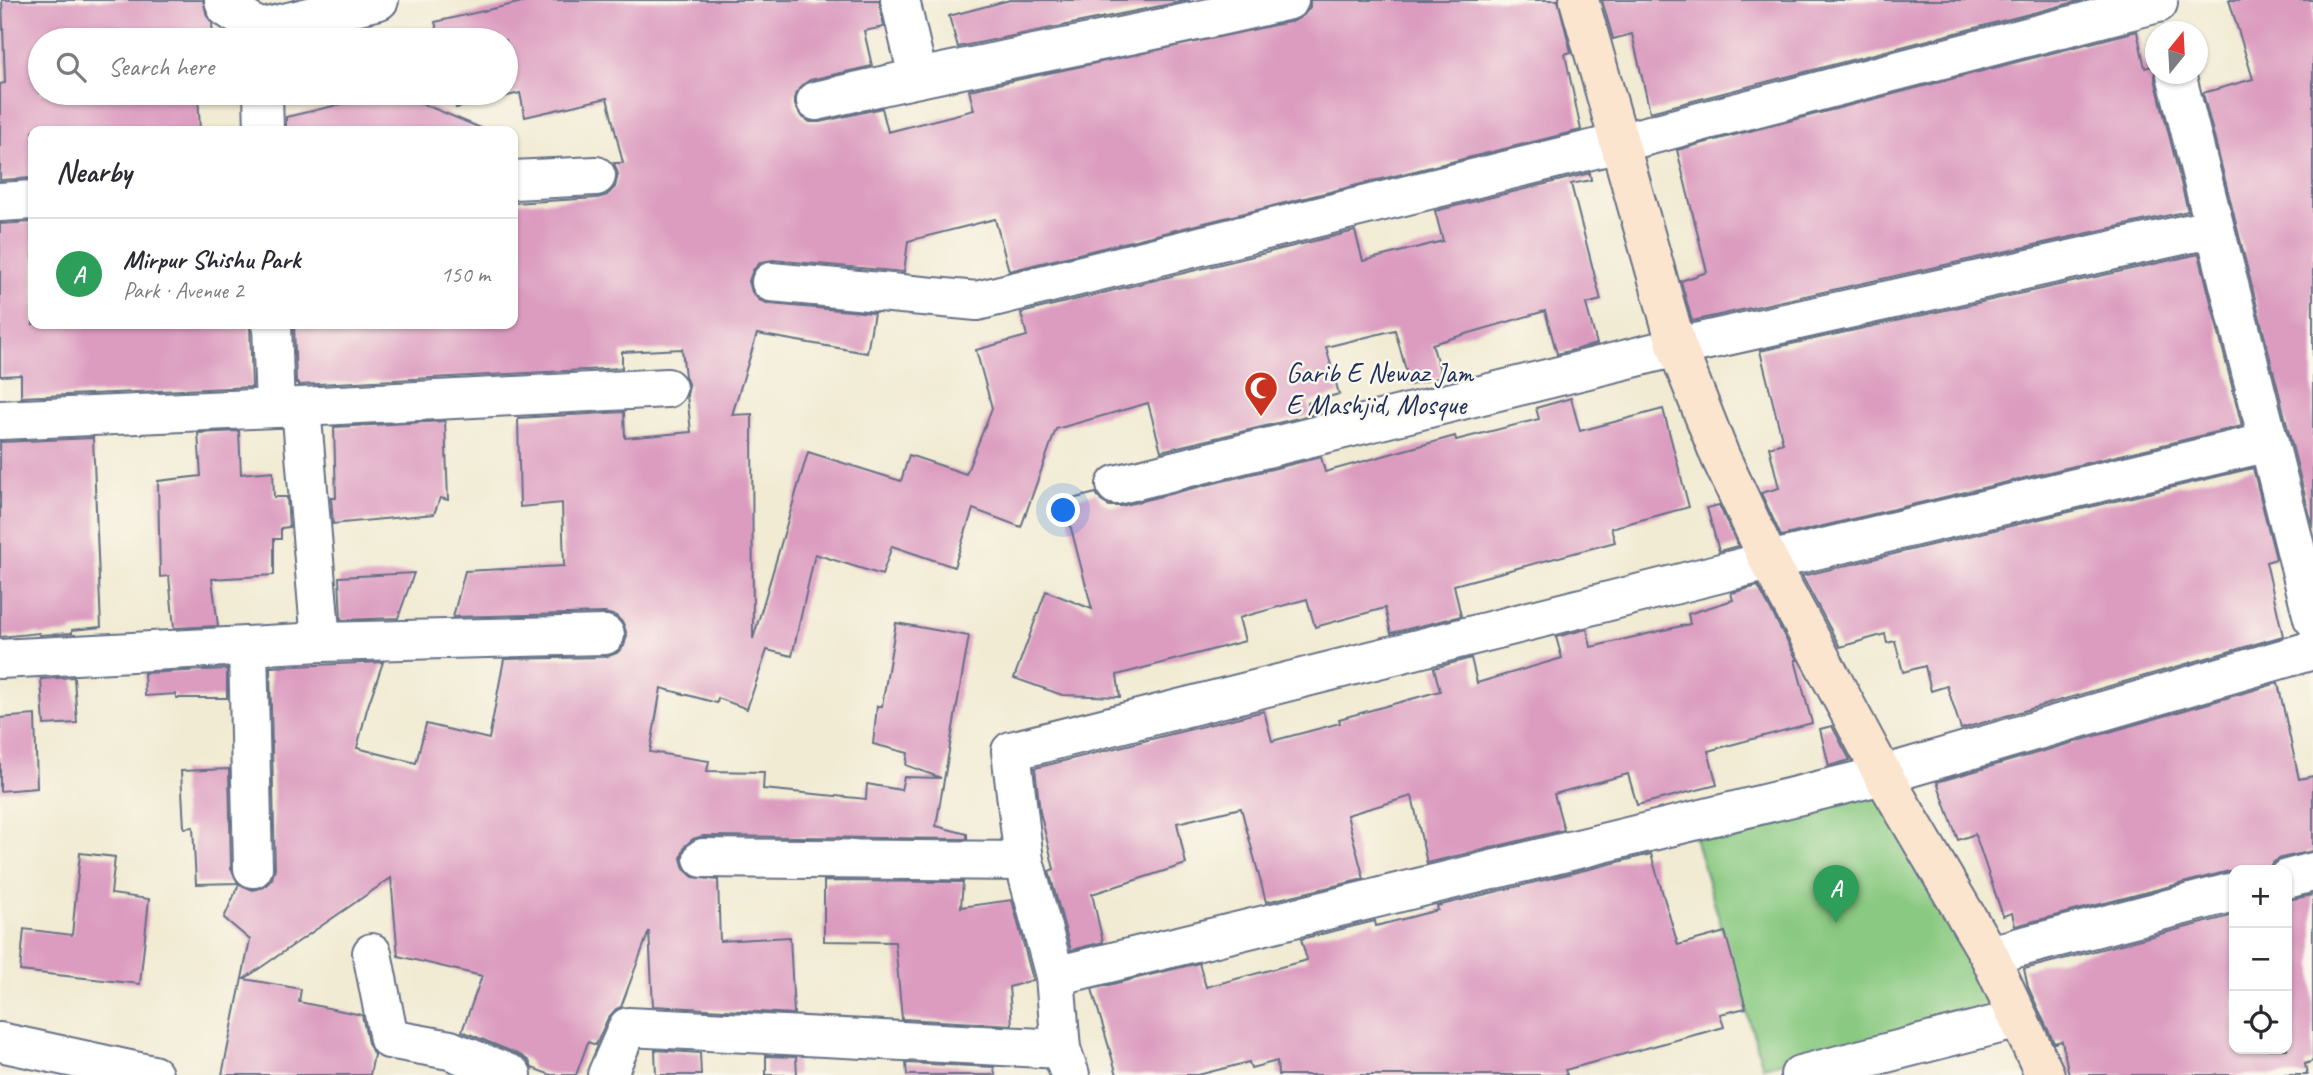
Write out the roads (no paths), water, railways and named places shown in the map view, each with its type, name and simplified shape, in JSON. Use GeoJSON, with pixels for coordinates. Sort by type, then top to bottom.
{"type":"FeatureCollection","features":[{"type":"Feature","properties":{"kind":"street"},"geometry":{"type":"LineString","coordinates":[[224,0],[227,8],[251,28]]}},
{"type":"Feature","properties":{"kind":"street"},"geometry":{"type":"LineString","coordinates":[[284,28],[379,0]]}},
{"type":"Feature","properties":{"kind":"street"},"geometry":{"type":"LineString","coordinates":[[900,0],[918,77]]}},
{"type":"Feature","properties":{"kind":"street"},"geometry":{"type":"LineString","coordinates":[[816,101],[918,77],[1219,17],[1289,0]]}},
{"type":"Feature","properties":{"kind":"street"},"geometry":{"type":"LineString","coordinates":[[1579,0],[1677,347],[1720,457],[1769,561],[1883,775],[1989,954],[2045,1075]]}},
{"type":"Feature","properties":{"kind":"street"},"geometry":{"type":"LineString","coordinates":[[771,282],[977,300],[2160,12]]}},
{"type":"Feature","properties":{"kind":"street"},"geometry":{"type":"LineString","coordinates":[[2178,84],[2313,618]]}},
{"type":"Feature","properties":{"kind":"street"},"geometry":{"type":"LineString","coordinates":[[263,105],[264,126]]}},
{"type":"Feature","properties":{"kind":"street"},"geometry":{"type":"LineString","coordinates":[[518,180],[596,176]]}},
{"type":"Feature","properties":{"kind":"street"},"geometry":{"type":"LineString","coordinates":[[0,202],[28,200]]}},
{"type":"Feature","properties":{"kind":"street"},"geometry":{"type":"LineString","coordinates":[[1116,485],[1677,347],[2214,228]]}},
{"type":"Feature","properties":{"kind":"street"},"geometry":{"type":"LineString","coordinates":[[273,329],[288,407],[321,642]]}},
{"type":"Feature","properties":{"kind":"street"},"geometry":{"type":"LineString","coordinates":[[0,420],[667,388]]}},
{"type":"Feature","properties":{"kind":"street"},"geometry":{"type":"LineString","coordinates":[[607,1075],[628,1027],[1065,1062],[1055,976],[1024,861],[1011,751],[1769,561],[2269,442]]}},
{"type":"Feature","properties":{"kind":"street"},"geometry":{"type":"LineString","coordinates":[[0,659],[321,642],[605,635]]}},
{"type":"Feature","properties":{"kind":"street"},"geometry":{"type":"LineString","coordinates":[[248,646],[253,868]]}},
{"type":"Feature","properties":{"kind":"street"},"geometry":{"type":"LineString","coordinates":[[1055,976],[1883,775],[2313,650]]}},
{"type":"Feature","properties":{"kind":"street"},"geometry":{"type":"LineString","coordinates":[[703,858],[1024,861]]}},
{"type":"Feature","properties":{"kind":"street"},"geometry":{"type":"LineString","coordinates":[[2292,878],[2313,872]]}},
{"type":"Feature","properties":{"kind":"street"},"geometry":{"type":"LineString","coordinates":[[1989,954],[2229,893]]}},
{"type":"Feature","properties":{"kind":"street"},"geometry":{"type":"LineString","coordinates":[[372,953],[390,1039],[450,1050],[512,1075]]}},
{"type":"Feature","properties":{"kind":"street"},"geometry":{"type":"LineString","coordinates":[[1800,1075],[2020,1019]]}},
{"type":"Feature","properties":{"kind":"street"},"geometry":{"type":"LineString","coordinates":[[0,1042],[153,1075]]}},
{"type":"Feature","properties":{"kind":"place","name":"Garib E Newaz Jam E Mashjid, Mosque"},"geometry":{"type":"Point","coordinates":[1261,418]}},
{"type":"Feature","properties":{"kind":"place","name":"Mirpur Shishu Park"},"geometry":{"type":"Point","coordinates":[1836,923]}}]}
